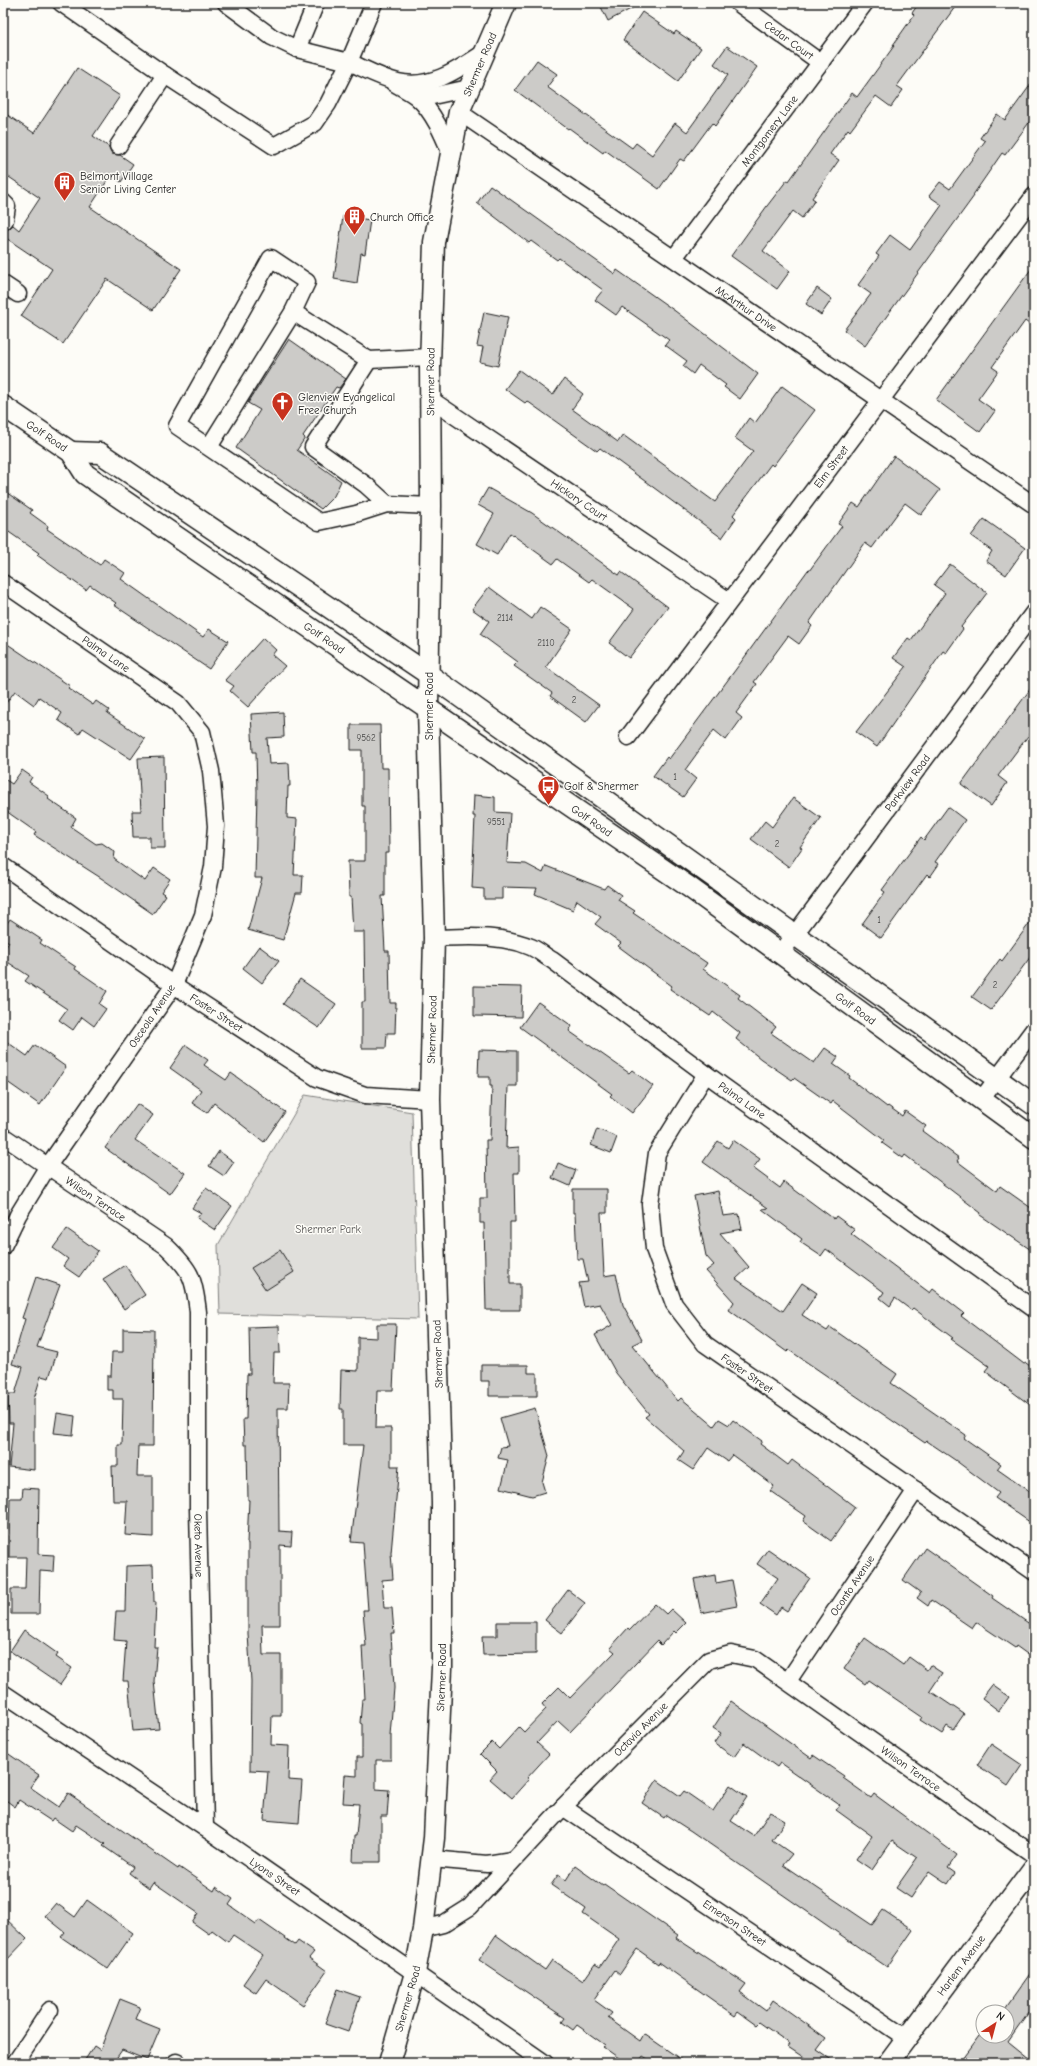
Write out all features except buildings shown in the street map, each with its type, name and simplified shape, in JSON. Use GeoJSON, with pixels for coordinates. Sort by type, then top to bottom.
{"type":"FeatureCollection","features":[{"type":"Feature","properties":{"kind":"main road","name":"Shermer Road"},"geometry":{"type":"LineString","coordinates":[[389,2063],[415,1973],[423,1929],[432,1859],[442,1668],[442,1503],[430,1099],[434,938],[428,674],[431,506],[430,357],[434,242],[459,112],[506,3]]}},
{"type":"Feature","properties":{"kind":"main road","name":"Golf Road"},"geometry":{"type":"LineString","coordinates":[[3,406],[71,452],[85,474],[589,817],[781,953],[1034,1138]]}},
{"type":"Feature","properties":{"kind":"main road","name":"Golf Road"},"geometry":{"type":"LineString","coordinates":[[71,452],[100,453],[428,674],[1034,1105]]}},
{"type":"Feature","properties":{"kind":"main road","name":"Harlem Avenue"},"geometry":{"type":"LineString","coordinates":[[888,2063],[1034,1867]]}},
{"type":"Feature","properties":{"kind":"street"},"geometry":{"type":"LineString","coordinates":[[61,3],[165,75],[274,146],[315,124],[328,104],[349,62],[374,3]]}},
{"type":"Feature","properties":{"kind":"street"},"geometry":{"type":"LineString","coordinates":[[226,3],[272,37],[297,48],[349,62],[398,82],[424,84],[456,71],[485,52]]}},
{"type":"Feature","properties":{"kind":"street"},"geometry":{"type":"LineString","coordinates":[[297,48],[316,3]]}},
{"type":"Feature","properties":{"kind":"street","name":"Cedar Court"},"geometry":{"type":"LineString","coordinates":[[738,3],[821,62]]}},
{"type":"Feature","properties":{"kind":"street","name":"Montgomery Lane"},"geometry":{"type":"LineString","coordinates":[[674,258],[865,3]]}},
{"type":"Feature","properties":{"kind":"street"},"geometry":{"type":"LineString","coordinates":[[118,146],[165,75]]}},
{"type":"Feature","properties":{"kind":"street"},"geometry":{"type":"LineString","coordinates":[[383,76],[419,99],[441,130],[451,154]]}},
{"type":"Feature","properties":{"kind":"street"},"geometry":{"type":"LineString","coordinates":[[419,99],[469,88]]}},
{"type":"Feature","properties":{"kind":"street","name":"McArthur Drive"},"geometry":{"type":"LineString","coordinates":[[459,112],[1034,505]]}},
{"type":"Feature","properties":{"kind":"street","name":"Elm Street"},"geometry":{"type":"LineString","coordinates":[[628,737],[728,601],[1034,196]]}},
{"type":"Feature","properties":{"kind":"street"},"geometry":{"type":"LineString","coordinates":[[3,202],[7,206],[4,220]]}},
{"type":"Feature","properties":{"kind":"street"},"geometry":{"type":"LineString","coordinates":[[209,447],[293,312],[307,282],[271,258],[177,426],[319,522],[356,514],[387,504],[431,506]]}},
{"type":"Feature","properties":{"kind":"street"},"geometry":{"type":"LineString","coordinates":[[3,284],[18,294]]}},
{"type":"Feature","properties":{"kind":"street"},"geometry":{"type":"LineString","coordinates":[[293,312],[369,360],[430,357]]}},
{"type":"Feature","properties":{"kind":"street"},"geometry":{"type":"LineString","coordinates":[[369,360],[313,447],[366,485],[387,504]]}},
{"type":"Feature","properties":{"kind":"street","name":"Hickory Court"},"geometry":{"type":"LineString","coordinates":[[430,399],[728,601]]}},
{"type":"Feature","properties":{"kind":"street","name":"Palma Lane"},"geometry":{"type":"LineString","coordinates":[[3,583],[178,703],[202,732]]}},
{"type":"Feature","properties":{"kind":"street","name":"Parkview Road"},"geometry":{"type":"LineString","coordinates":[[781,953],[1034,612]]}},
{"type":"Feature","properties":{"kind":"street","name":"Osceola Avenue"},"geometry":{"type":"LineString","coordinates":[[3,1246],[18,1215],[48,1166],[174,985],[203,915],[213,867],[216,826],[211,771],[202,732]]}},
{"type":"Feature","properties":{"kind":"street","name":"Foster Street"},"geometry":{"type":"LineString","coordinates":[[3,866],[174,985],[317,1078],[365,1095],[430,1099]]}},
{"type":"Feature","properties":{"kind":"street","name":"Palma Lane"},"geometry":{"type":"LineString","coordinates":[[434,938],[475,937],[508,939],[531,947],[552,960],[706,1074],[1034,1310]]}},
{"type":"Feature","properties":{"kind":"street"},"geometry":{"type":"LineString","coordinates":[[981,1100],[1034,1030]]}},
{"type":"Feature","properties":{"kind":"street","name":"Foster Street"},"geometry":{"type":"LineString","coordinates":[[706,1074],[657,1153],[650,1204],[654,1249],[674,1304],[705,1344],[1034,1572]]}},
{"type":"Feature","properties":{"kind":"street","name":"Wilson Terrace"},"geometry":{"type":"LineString","coordinates":[[3,1136],[166,1246],[185,1265]]}},
{"type":"Feature","properties":{"kind":"street","name":"Oketo Avenue"},"geometry":{"type":"LineString","coordinates":[[185,1265],[195,1286],[198,1312],[199,1532],[205,1828]]}},
{"type":"Feature","properties":{"kind":"street","name":"Oconto Avenue"},"geometry":{"type":"LineString","coordinates":[[788,1681],[916,1490]]}},
{"type":"Feature","properties":{"kind":"street","name":"Octavia Avenue"},"geometry":{"type":"LineString","coordinates":[[423,1929],[443,1924],[470,1906],[563,1807],[709,1660],[731,1654],[755,1659],[788,1681]]}},
{"type":"Feature","properties":{"kind":"street","name":"Wilson Terrace"},"geometry":{"type":"LineString","coordinates":[[788,1681],[1034,1855]]}},
{"type":"Feature","properties":{"kind":"street","name":"Lyons Street"},"geometry":{"type":"LineString","coordinates":[[3,1693],[205,1828],[545,2063]]}},
{"type":"Feature","properties":{"kind":"street","name":"Emerson Street"},"geometry":{"type":"LineString","coordinates":[[563,1807],[906,2038]]}},
{"type":"Feature","properties":{"kind":"street"},"geometry":{"type":"LineString","coordinates":[[432,1859],[487,1864],[512,1860]]}},
{"type":"Feature","properties":{"kind":"street"},"geometry":{"type":"LineString","coordinates":[[15,2063],[50,2010]]}},
{"type":"Feature","properties":{"kind":"green space","name":"Shermer Park"},"geometry":{"type":"Polygon","coordinates":[[[305,1095],[412,1112],[418,1319],[220,1314],[218,1245],[305,1095]]]}},
{"type":"Feature","properties":{"kind":"place","name":"Belmont Village Senior Living Center"},"geometry":{"type":"Point","coordinates":[65,202]}},
{"type":"Feature","properties":{"kind":"place","name":"Church Office"},"geometry":{"type":"Point","coordinates":[354,236]}},
{"type":"Feature","properties":{"kind":"place","name":"Glenview Evangelical Free Church"},"geometry":{"type":"Point","coordinates":[282,422]}},
{"type":"Feature","properties":{"kind":"place","name":"Golf & Shermer"},"geometry":{"type":"Point","coordinates":[549,806]}}]}
